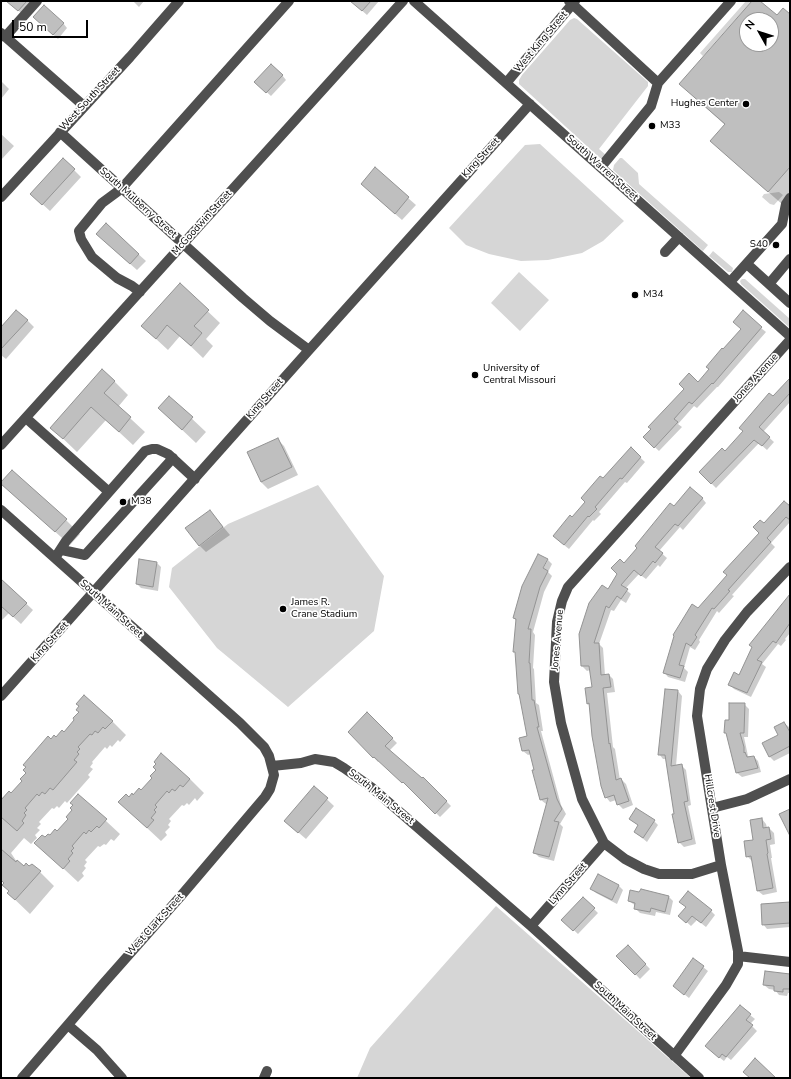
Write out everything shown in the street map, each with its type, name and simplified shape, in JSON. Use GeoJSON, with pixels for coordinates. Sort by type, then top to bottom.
{"type":"FeatureCollection","features":[{"type":"Feature","properties":{"kind":"street"},"geometry":{"type":"LineString","coordinates":[[37,1],[3,35],[84,106]]}},
{"type":"Feature","properties":{"kind":"street","name":"West South Street"},"geometry":{"type":"LineString","coordinates":[[1,197],[130,57],[179,1]]}},
{"type":"Feature","properties":{"kind":"street"},"geometry":{"type":"LineString","coordinates":[[140,292],[117,278],[97,263],[88,253],[79,235],[79,231],[102,203],[121,189],[289,1]]}},
{"type":"Feature","properties":{"kind":"street","name":"McGoodwin Street"},"geometry":{"type":"LineString","coordinates":[[1,445],[403,1]]}},
{"type":"Feature","properties":{"kind":"street","name":"South Warren Street"},"geometry":{"type":"LineString","coordinates":[[414,1],[790,336]]}},
{"type":"Feature","properties":{"kind":"street"},"geometry":{"type":"LineString","coordinates":[[601,168],[651,106],[658,83],[730,1]]}},
{"type":"Feature","properties":{"kind":"street"},"geometry":{"type":"LineString","coordinates":[[572,2],[658,83]]}},
{"type":"Feature","properties":{"kind":"street","name":"West King Street"},"geometry":{"type":"LineString","coordinates":[[506,82],[572,2]]}},
{"type":"Feature","properties":{"kind":"street","name":"King Street"},"geometry":{"type":"LineString","coordinates":[[1,696],[530,104]]}},
{"type":"Feature","properties":{"kind":"street","name":"South Mulberry Street"},"geometry":{"type":"LineString","coordinates":[[60,132],[121,189],[270,321],[309,350]]}},
{"type":"Feature","properties":{"kind":"street"},"geometry":{"type":"LineString","coordinates":[[730,282],[782,224],[786,204],[790,198]]}},
{"type":"Feature","properties":{"kind":"street"},"geometry":{"type":"LineString","coordinates":[[665,252],[679,236]]}},
{"type":"Feature","properties":{"kind":"street"},"geometry":{"type":"LineString","coordinates":[[769,284],[790,259]]}},
{"type":"Feature","properties":{"kind":"street"},"geometry":{"type":"LineString","coordinates":[[747,264],[790,303]]}},
{"type":"Feature","properties":{"kind":"street","name":"Jones Avenue"},"geometry":{"type":"LineString","coordinates":[[721,864],[692,874],[659,874],[644,869],[625,859],[604,843],[582,799],[561,723],[554,682],[558,622],[562,601],[568,587],[790,340]]}},
{"type":"Feature","properties":{"kind":"street"},"geometry":{"type":"LineString","coordinates":[[26,418],[109,492]]}},
{"type":"Feature","properties":{"kind":"street"},"geometry":{"type":"LineString","coordinates":[[55,558],[62,550],[66,541],[145,451],[158,449],[168,454],[195,478]]}},
{"type":"Feature","properties":{"kind":"street"},"geometry":{"type":"LineString","coordinates":[[62,550],[85,555],[173,458]]}},
{"type":"Feature","properties":{"kind":"street","name":"South Main Street"},"geometry":{"type":"LineString","coordinates":[[1,510],[240,723],[264,747],[272,766],[301,763],[315,759],[334,762],[371,787],[531,926],[699,1078]]}},
{"type":"Feature","properties":{"kind":"street","name":"Hillcrest Drive"},"geometry":{"type":"LineString","coordinates":[[674,1056],[726,985],[738,964],[738,950],[721,864],[697,716],[700,688],[707,669],[725,640],[747,612],[790,567]]}},
{"type":"Feature","properties":{"kind":"street","name":"West Clark Street"},"geometry":{"type":"LineString","coordinates":[[22,1078],[265,797],[270,789],[274,775],[272,766]]}},
{"type":"Feature","properties":{"kind":"street"},"geometry":{"type":"LineString","coordinates":[[712,808],[747,799],[790,779]]}},
{"type":"Feature","properties":{"kind":"street","name":"Lynn Street"},"geometry":{"type":"LineString","coordinates":[[531,926],[604,843]]}},
{"type":"Feature","properties":{"kind":"street"},"geometry":{"type":"LineString","coordinates":[[738,956],[790,962]]}},
{"type":"Feature","properties":{"kind":"street"},"geometry":{"type":"LineString","coordinates":[[68,1025],[97,1050],[122,1078]]}},
{"type":"Feature","properties":{"kind":"shaded area"},"geometry":{"type":"Polygon","coordinates":[[[746,1],[752,1],[742,12],[739,12],[739,16],[703,56],[700,53],[746,1]]]}},
{"type":"Feature","properties":{"kind":"shaded area"},"geometry":{"type":"Polygon","coordinates":[[[574,18],[577,19],[648,82],[648,86],[599,149],[607,156],[605,158],[600,158],[519,84],[519,80],[522,75],[570,20],[574,18]]]}},
{"type":"Feature","properties":{"kind":"shaded area"},"geometry":{"type":"Polygon","coordinates":[[[540,144],[624,221],[603,241],[582,253],[548,260],[521,261],[489,254],[466,245],[449,228],[525,145],[540,144]]]}},
{"type":"Feature","properties":{"kind":"shaded area"},"geometry":{"type":"Polygon","coordinates":[[[620,158],[622,158],[638,173],[639,184],[708,245],[703,251],[613,170],[614,165],[620,158]]]}},
{"type":"Feature","properties":{"kind":"shaded area"},"geometry":{"type":"Polygon","coordinates":[[[779,192],[783,195],[774,205],[770,204],[762,197],[764,194],[779,192]]]}},
{"type":"Feature","properties":{"kind":"shaded area"},"geometry":{"type":"Polygon","coordinates":[[[713,251],[733,268],[732,272],[728,272],[709,256],[713,251]]]}},
{"type":"Feature","properties":{"kind":"shaded area"},"geometry":{"type":"Polygon","coordinates":[[[519,272],[549,300],[520,331],[491,303],[519,272]]]}},
{"type":"Feature","properties":{"kind":"shaded area"},"geometry":{"type":"Polygon","coordinates":[[[745,279],[790,319],[790,328],[741,284],[740,281],[745,279]]]}},
{"type":"Feature","properties":{"kind":"shaded area","name":"James R. Crane Stadium"},"geometry":{"type":"Polygon","coordinates":[[[318,485],[384,576],[374,631],[288,707],[217,648],[169,587],[172,568],[228,524],[318,485]]]}},
{"type":"Feature","properties":{"kind":"shaded area"},"geometry":{"type":"Polygon","coordinates":[[[496,906],[691,1078],[357,1078],[370,1048],[496,906]]]}},
{"type":"Feature","properties":{"kind":"building"},"geometry":{"type":"Polygon","coordinates":[[[6,1],[27,1],[18,11],[6,1]]]}},
{"type":"Feature","properties":{"kind":"building"},"geometry":{"type":"Polygon","coordinates":[[[350,1],[371,1],[362,11],[350,1]]]}},
{"type":"Feature","properties":{"kind":"building","name":"Hughes Center"},"geometry":{"type":"Polygon","coordinates":[[[752,1],[760,1],[773,12],[742,12],[752,1]]]}},
{"type":"Feature","properties":{"kind":"building"},"geometry":{"type":"Polygon","coordinates":[[[44,5],[64,23],[53,35],[33,17],[44,5]]]}},
{"type":"Feature","properties":{"kind":"building","name":"Hughes Center"},"geometry":{"type":"Polygon","coordinates":[[[783,8],[790,14],[790,167],[768,192],[710,141],[725,124],[679,84],[739,16],[739,52],[779,52],[779,13],[783,8]]]}},
{"type":"Feature","properties":{"kind":"building"},"geometry":{"type":"Polygon","coordinates":[[[271,64],[283,75],[266,93],[254,82],[271,64]]]}},
{"type":"Feature","properties":{"kind":"building"},"geometry":{"type":"Polygon","coordinates":[[[63,158],[75,169],[42,205],[30,194],[63,158]]]}},
{"type":"Feature","properties":{"kind":"building"},"geometry":{"type":"Polygon","coordinates":[[[375,167],[409,197],[395,214],[361,184],[375,167]]]}},
{"type":"Feature","properties":{"kind":"building"},"geometry":{"type":"Polygon","coordinates":[[[106,223],[139,254],[130,264],[96,234],[106,223]]]}},
{"type":"Feature","properties":{"kind":"building"},"geometry":{"type":"Polygon","coordinates":[[[180,283],[209,310],[194,326],[202,333],[191,346],[167,325],[156,339],[141,326],[180,283]]]}},
{"type":"Feature","properties":{"kind":"building"},"geometry":{"type":"Polygon","coordinates":[[[16,310],[28,320],[1,349],[1,327],[16,310]]]}},
{"type":"Feature","properties":{"kind":"building"},"geometry":{"type":"Polygon","coordinates":[[[743,310],[762,327],[713,384],[712,383],[692,404],[689,402],[674,419],[678,422],[654,448],[643,437],[651,429],[648,427],[684,389],[679,384],[689,373],[698,382],[709,369],[706,367],[741,329],[733,322],[743,310]]]}},
{"type":"Feature","properties":{"kind":"building"},"geometry":{"type":"Polygon","coordinates":[[[102,369],[115,381],[104,393],[131,417],[119,432],[91,407],[63,439],[50,428],[102,369]]]}},
{"type":"Feature","properties":{"kind":"building"},"geometry":{"type":"Polygon","coordinates":[[[790,378],[790,393],[759,427],[770,437],[762,446],[754,440],[711,484],[699,472],[722,448],[725,451],[743,431],[739,428],[769,393],[773,396],[790,378]]]}},
{"type":"Feature","properties":{"kind":"building"},"geometry":{"type":"Polygon","coordinates":[[[169,396],[193,417],[182,430],[158,408],[169,396]]]}},
{"type":"Feature","properties":{"kind":"building"},"geometry":{"type":"Polygon","coordinates":[[[278,438],[292,467],[261,482],[247,452],[278,438]]]}},
{"type":"Feature","properties":{"kind":"building"},"geometry":{"type":"Polygon","coordinates":[[[631,447],[641,457],[622,479],[620,478],[595,507],[597,509],[589,517],[588,516],[564,545],[553,536],[570,515],[572,517],[585,502],[581,498],[600,476],[603,478],[631,447]]]}},
{"type":"Feature","properties":{"kind":"building"},"geometry":{"type":"Polygon","coordinates":[[[12,470],[67,519],[55,532],[1,484],[1,482],[12,470]]]}},
{"type":"Feature","properties":{"kind":"building"},"geometry":{"type":"Polygon","coordinates":[[[690,487],[703,498],[678,526],[675,524],[655,547],[663,553],[655,563],[653,561],[641,576],[634,570],[621,585],[628,589],[621,599],[617,596],[609,608],[606,606],[594,643],[599,643],[601,675],[609,674],[611,687],[603,688],[609,744],[610,743],[616,780],[621,778],[629,801],[617,805],[614,795],[605,798],[601,786],[592,736],[589,703],[587,704],[585,688],[592,687],[589,666],[581,666],[579,634],[589,603],[602,585],[608,589],[617,574],[611,568],[620,559],[624,563],[637,548],[635,546],[670,503],[674,506],[690,487]]]}},
{"type":"Feature","properties":{"kind":"building"},"geometry":{"type":"Polygon","coordinates":[[[784,501],[790,506],[790,520],[786,517],[767,538],[771,542],[728,590],[730,591],[714,609],[712,608],[695,635],[697,637],[691,646],[686,643],[679,665],[684,666],[680,678],[663,673],[674,636],[673,635],[692,604],[698,608],[727,575],[723,572],[759,533],[753,527],[760,520],[764,523],[784,501]]]}},
{"type":"Feature","properties":{"kind":"building"},"geometry":{"type":"Polygon","coordinates":[[[210,510],[223,527],[199,546],[185,528],[210,510]]]}},
{"type":"Feature","properties":{"kind":"building"},"geometry":{"type":"Polygon","coordinates":[[[538,554],[548,559],[543,568],[548,571],[540,587],[528,629],[531,629],[529,663],[532,700],[534,700],[539,727],[537,727],[557,799],[562,809],[554,821],[559,822],[549,857],[533,853],[548,798],[540,800],[532,770],[534,770],[529,750],[522,751],[519,738],[527,736],[518,694],[515,652],[513,652],[516,619],[513,618],[522,586],[538,554]]]}},
{"type":"Feature","properties":{"kind":"building"},"geometry":{"type":"Polygon","coordinates":[[[139,559],[157,562],[153,587],[136,584],[139,559]]]}},
{"type":"Feature","properties":{"kind":"building"},"geometry":{"type":"Polygon","coordinates":[[[1,579],[27,603],[13,617],[1,606],[1,579]]]}},
{"type":"Feature","properties":{"kind":"building"},"geometry":{"type":"Polygon","coordinates":[[[790,594],[790,623],[776,643],[773,641],[757,660],[762,662],[747,693],[728,685],[734,672],[739,675],[752,647],[749,645],[790,594]]]}},
{"type":"Feature","properties":{"kind":"building"},"geometry":{"type":"Polygon","coordinates":[[[665,689],[678,690],[671,766],[682,764],[688,801],[684,802],[692,839],[678,843],[672,814],[674,814],[665,755],[658,755],[665,689]]]}},
{"type":"Feature","properties":{"kind":"building"},"geometry":{"type":"Polygon","coordinates":[[[84,695],[113,721],[105,729],[103,727],[98,733],[95,731],[92,735],[90,734],[78,747],[80,749],[77,752],[79,754],[74,760],[77,762],[53,790],[50,788],[45,794],[42,792],[39,796],[37,794],[25,808],[27,810],[24,813],[26,815],[22,821],[24,823],[17,831],[1,817],[1,800],[9,791],[11,793],[22,781],[20,779],[26,773],[23,770],[26,767],[23,765],[48,736],[51,739],[54,735],[56,737],[62,730],[64,732],[74,720],[73,718],[79,712],[76,710],[79,706],[76,704],[84,695]]]}},
{"type":"Feature","properties":{"kind":"building"},"geometry":{"type":"Polygon","coordinates":[[[729,703],[745,703],[744,733],[740,733],[744,753],[745,752],[747,757],[754,756],[758,768],[736,773],[726,733],[724,733],[725,720],[729,720],[729,703]]]}},
{"type":"Feature","properties":{"kind":"building"},"geometry":{"type":"Polygon","coordinates":[[[367,712],[393,738],[385,746],[422,778],[423,777],[447,801],[435,814],[403,782],[402,783],[374,757],[373,758],[348,732],[367,712]]]}},
{"type":"Feature","properties":{"kind":"building"},"geometry":{"type":"Polygon","coordinates":[[[784,722],[790,732],[790,746],[769,757],[762,743],[778,735],[774,727],[784,722]]]}},
{"type":"Feature","properties":{"kind":"building"},"geometry":{"type":"Polygon","coordinates":[[[161,753],[190,779],[183,787],[180,785],[175,791],[172,789],[169,793],[167,791],[155,805],[157,807],[154,810],[156,812],[151,818],[154,820],[147,828],[118,802],[126,794],[129,797],[139,788],[141,790],[152,778],[150,776],[156,770],[153,767],[156,764],[154,762],[161,753]]]}},
{"type":"Feature","properties":{"kind":"building"},"geometry":{"type":"Polygon","coordinates":[[[314,786],[328,798],[298,833],[284,821],[314,786]]]}},
{"type":"Feature","properties":{"kind":"building"},"geometry":{"type":"Polygon","coordinates":[[[78,794],[107,819],[99,828],[97,826],[91,832],[89,830],[86,834],[84,832],[72,846],[74,848],[71,851],[73,853],[68,859],[70,861],[63,869],[34,843],[42,835],[45,837],[48,834],[50,835],[55,829],[57,831],[68,819],[66,817],[72,810],[70,808],[73,805],[70,803],[78,794]]]}},
{"type":"Feature","properties":{"kind":"building"},"geometry":{"type":"Polygon","coordinates":[[[636,808],[655,820],[643,838],[634,832],[638,825],[629,819],[636,808]]]}},
{"type":"Feature","properties":{"kind":"building"},"geometry":{"type":"Polygon","coordinates":[[[790,809],[790,836],[779,814],[790,809]]]}},
{"type":"Feature","properties":{"kind":"building"},"geometry":{"type":"Polygon","coordinates":[[[762,818],[763,828],[769,827],[771,839],[766,840],[773,888],[757,891],[751,856],[746,857],[744,841],[753,840],[750,820],[762,818]]]}},
{"type":"Feature","properties":{"kind":"building"},"geometry":{"type":"Polygon","coordinates":[[[1,849],[16,862],[17,860],[24,866],[26,863],[29,866],[32,864],[41,871],[15,900],[7,893],[9,891],[2,885],[4,883],[1,880],[1,849]]]}},
{"type":"Feature","properties":{"kind":"building"},"geometry":{"type":"Polygon","coordinates":[[[598,874],[619,885],[612,900],[590,889],[598,874]]]}},
{"type":"Feature","properties":{"kind":"building"},"geometry":{"type":"Polygon","coordinates":[[[641,889],[669,896],[665,912],[651,908],[650,912],[634,909],[635,903],[628,901],[630,890],[639,892],[641,889]]]}},
{"type":"Feature","properties":{"kind":"building"},"geometry":{"type":"Polygon","coordinates":[[[688,891],[712,910],[701,923],[692,916],[686,923],[678,916],[686,907],[679,902],[688,891]]]}},
{"type":"Feature","properties":{"kind":"building"},"geometry":{"type":"Polygon","coordinates":[[[583,897],[595,908],[573,931],[561,920],[583,897]]]}},
{"type":"Feature","properties":{"kind":"building"},"geometry":{"type":"Polygon","coordinates":[[[790,902],[790,923],[762,925],[761,904],[790,902]]]}},
{"type":"Feature","properties":{"kind":"building"},"geometry":{"type":"Polygon","coordinates":[[[628,945],[646,964],[635,975],[616,956],[628,945]]]}},
{"type":"Feature","properties":{"kind":"building"},"geometry":{"type":"Polygon","coordinates":[[[693,958],[704,966],[684,995],[673,986],[693,958]]]}},
{"type":"Feature","properties":{"kind":"building"},"geometry":{"type":"Polygon","coordinates":[[[765,971],[790,974],[790,989],[783,989],[783,992],[774,991],[774,986],[763,985],[765,971]]]}},
{"type":"Feature","properties":{"kind":"building"},"geometry":{"type":"Polygon","coordinates":[[[740,1005],[751,1014],[746,1020],[753,1025],[726,1057],[722,1054],[719,1058],[705,1046],[740,1005]]]}},
{"type":"Feature","properties":{"kind":"building"},"geometry":{"type":"Polygon","coordinates":[[[755,1058],[776,1078],[750,1078],[743,1072],[755,1058]]]}},
{"type":"Feature","properties":{"kind":"place","name":"Hughes Center"},"geometry":{"type":"Point","coordinates":[746,104]}},
{"type":"Feature","properties":{"kind":"place","name":"M33"},"geometry":{"type":"Point","coordinates":[652,126]}},
{"type":"Feature","properties":{"kind":"place","name":"S40"},"geometry":{"type":"Point","coordinates":[776,245]}},
{"type":"Feature","properties":{"kind":"place","name":"M34"},"geometry":{"type":"Point","coordinates":[635,295]}},
{"type":"Feature","properties":{"kind":"place","name":"University of Central Missouri"},"geometry":{"type":"Point","coordinates":[475,375]}},
{"type":"Feature","properties":{"kind":"place","name":"M38"},"geometry":{"type":"Point","coordinates":[123,502]}},
{"type":"Feature","properties":{"kind":"place","name":"James R. Crane Stadium"},"geometry":{"type":"Point","coordinates":[283,609]}}]}
